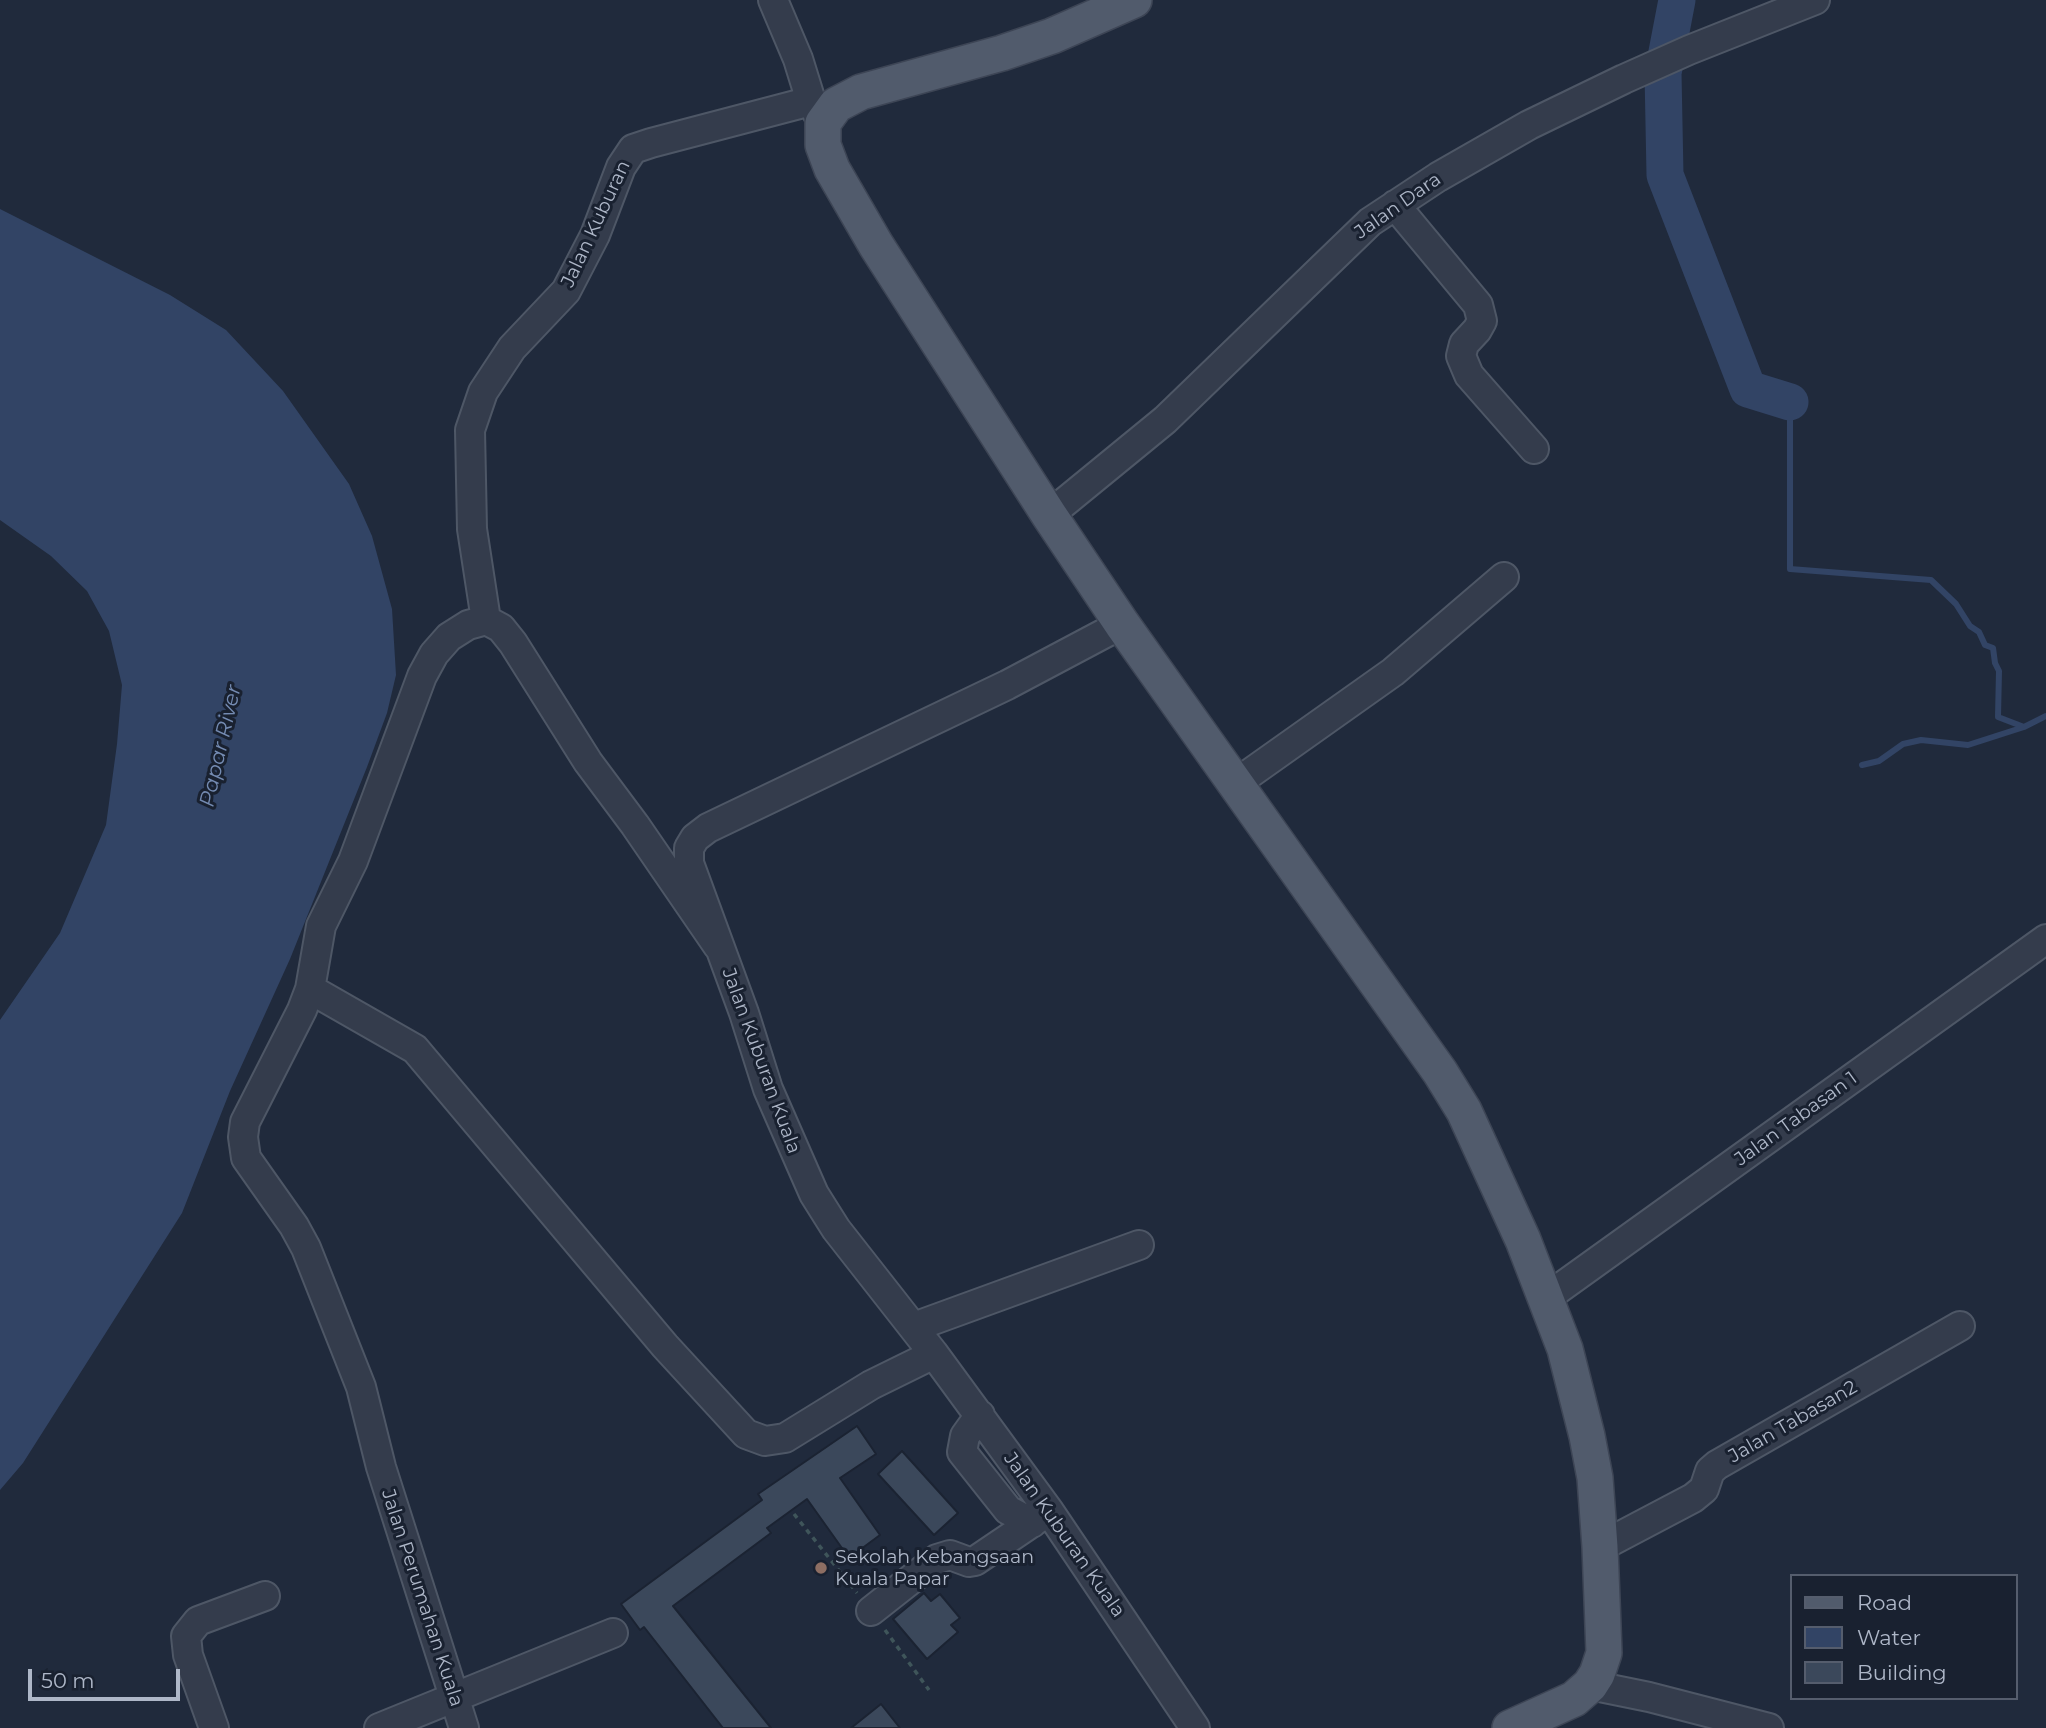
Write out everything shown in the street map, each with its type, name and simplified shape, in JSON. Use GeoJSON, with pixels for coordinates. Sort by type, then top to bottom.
{"type":"FeatureCollection","features":[{"type":"Feature","properties":{"kind":"main road"},"geometry":{"type":"LineString","coordinates":[[1134,0],[1062,32],[1002,53],[861,92],[817,112],[823,145],[832,169],[876,245],[1049,515],[1235,784],[1422,1043],[1464,1111],[1490,1167],[1565,1349],[1587,1436],[1595,1478],[1604,1653],[1590,1685],[1574,1699],[1510,1728]]}},
{"type":"Feature","properties":{"kind":"street"},"geometry":{"type":"LineString","coordinates":[[772,0],[798,59],[817,112]]}},
{"type":"Feature","properties":{"kind":"street","name":"Jalan Dara"},"geometry":{"type":"LineString","coordinates":[[1049,515],[1165,420],[1363,228],[1395,205],[1529,125],[1689,50],[1815,0]]}},
{"type":"Feature","properties":{"kind":"street","name":"Jalan Kuburan"},"geometry":{"type":"LineString","coordinates":[[486,620],[472,529],[470,430],[483,392],[505,359],[566,291],[594,235],[621,167],[633,149],[651,143],[817,112]]}},
{"type":"Feature","properties":{"kind":"street"},"geometry":{"type":"LineString","coordinates":[[1395,205],[1478,305],[1482,321],[1464,344],[1461,356],[1469,375],[1534,449]]}},
{"type":"Feature","properties":{"kind":"street"},"geometry":{"type":"LineString","coordinates":[[1235,784],[1393,672],[1504,577]]}},
{"type":"Feature","properties":{"kind":"street"},"geometry":{"type":"LineString","coordinates":[[486,620],[501,628],[513,643],[588,762],[718,946]]}},
{"type":"Feature","properties":{"kind":"street","name":"Jalan Perumahan Kuala"},"geometry":{"type":"LineString","coordinates":[[464,1728],[381,1467],[361,1387],[321,1282],[294,1226],[246,1158],[243,1149],[245,1122],[302,1010],[310,989],[321,926],[353,861],[422,676],[434,654],[449,637],[468,625],[486,620]]}},
{"type":"Feature","properties":{"kind":"street","name":"Jalan Kuburan Kuala"},"geometry":{"type":"LineString","coordinates":[[1122,624],[1007,685],[708,828],[695,838],[689,848],[688,863],[744,1013],[768,1089],[814,1194],[836,1229],[980,1415],[1041,1517],[1195,1728]]}},
{"type":"Feature","properties":{"kind":"street","name":"Jalan Tabasan 1"},"geometry":{"type":"LineString","coordinates":[[1546,1298],[2046,939]]}},
{"type":"Feature","properties":{"kind":"street"},"geometry":{"type":"LineString","coordinates":[[310,989],[415,1049],[656,1336],[746,1434],[765,1441],[785,1438],[871,1385],[934,1354]]}},
{"type":"Feature","properties":{"kind":"street"},"geometry":{"type":"LineString","coordinates":[[914,1327],[1139,1245]]}},
{"type":"Feature","properties":{"kind":"street","name":"Jalan Tabasan2"},"geometry":{"type":"LineString","coordinates":[[1600,1547],[1693,1498],[1704,1489],[1710,1471],[1717,1465],[1960,1326]]}},
{"type":"Feature","properties":{"kind":"street"},"geometry":{"type":"LineString","coordinates":[[871,1611],[937,1559],[950,1555],[975,1562],[1041,1517]]}},
{"type":"Feature","properties":{"kind":"street"},"geometry":{"type":"LineString","coordinates":[[214,1728],[188,1655],[186,1636],[198,1621],[265,1596]]}},
{"type":"Feature","properties":{"kind":"street"},"geometry":{"type":"LineString","coordinates":[[379,1728],[613,1633]]}},
{"type":"Feature","properties":{"kind":"street"},"geometry":{"type":"LineString","coordinates":[[1590,1685],[1649,1697],[1769,1728]]}},
{"type":"Feature","properties":{"kind":"water","name":"Papar River"},"geometry":{"type":"Polygon","coordinates":[[[0,209],[170,295],[226,330],[283,391],[349,484],[372,536],[392,609],[396,675],[387,713],[367,767],[290,959],[230,1091],[182,1213],[23,1463],[0,1490],[0,1020],[60,933],[106,825],[122,685],[109,631],[87,591],[51,556],[0,520],[0,209]]]}},
{"type":"Feature","properties":{"kind":"building"},"geometry":{"type":"Polygon","coordinates":[[[857,1426],[876,1454],[840,1478],[880,1535],[849,1558],[807,1499],[767,1528],[771,1533],[673,1606],[771,1728],[723,1728],[644,1627],[640,1630],[621,1604],[762,1500],[758,1494],[857,1426]]]}},
{"type":"Feature","properties":{"kind":"building"},"geometry":{"type":"Polygon","coordinates":[[[902,1451],[958,1513],[934,1535],[878,1474],[902,1451]]]}},
{"type":"Feature","properties":{"kind":"building"},"geometry":{"type":"Polygon","coordinates":[[[924,1593],[931,1601],[940,1594],[960,1618],[951,1625],[958,1632],[927,1659],[893,1619],[924,1593]]]}},
{"type":"Feature","properties":{"kind":"building"},"geometry":{"type":"Polygon","coordinates":[[[881,1704],[900,1728],[851,1728],[881,1704]]]}},
{"type":"Feature","properties":{"kind":"waterway"},"geometry":{"type":"LineString","coordinates":[[1677,0],[1663,73],[1665,175],[1748,389],[1790,402]]}},
{"type":"Feature","properties":{"kind":"waterway"},"geometry":{"type":"LineString","coordinates":[[1790,402],[1790,569],[1931,580],[1956,604],[1970,626],[1979,632],[1985,645],[1993,648],[1999,671],[1998,717],[2024,727]]}},
{"type":"Feature","properties":{"kind":"waterway"},"geometry":{"type":"LineString","coordinates":[[1862,765],[1879,761],[1903,744],[1921,740],[1968,745],[2024,727],[2046,716]]}},
{"type":"Feature","properties":{"kind":"place","name":"Sekolah Kebangsaan Kuala Papar"},"geometry":{"type":"Point","coordinates":[821,1568]}}]}
